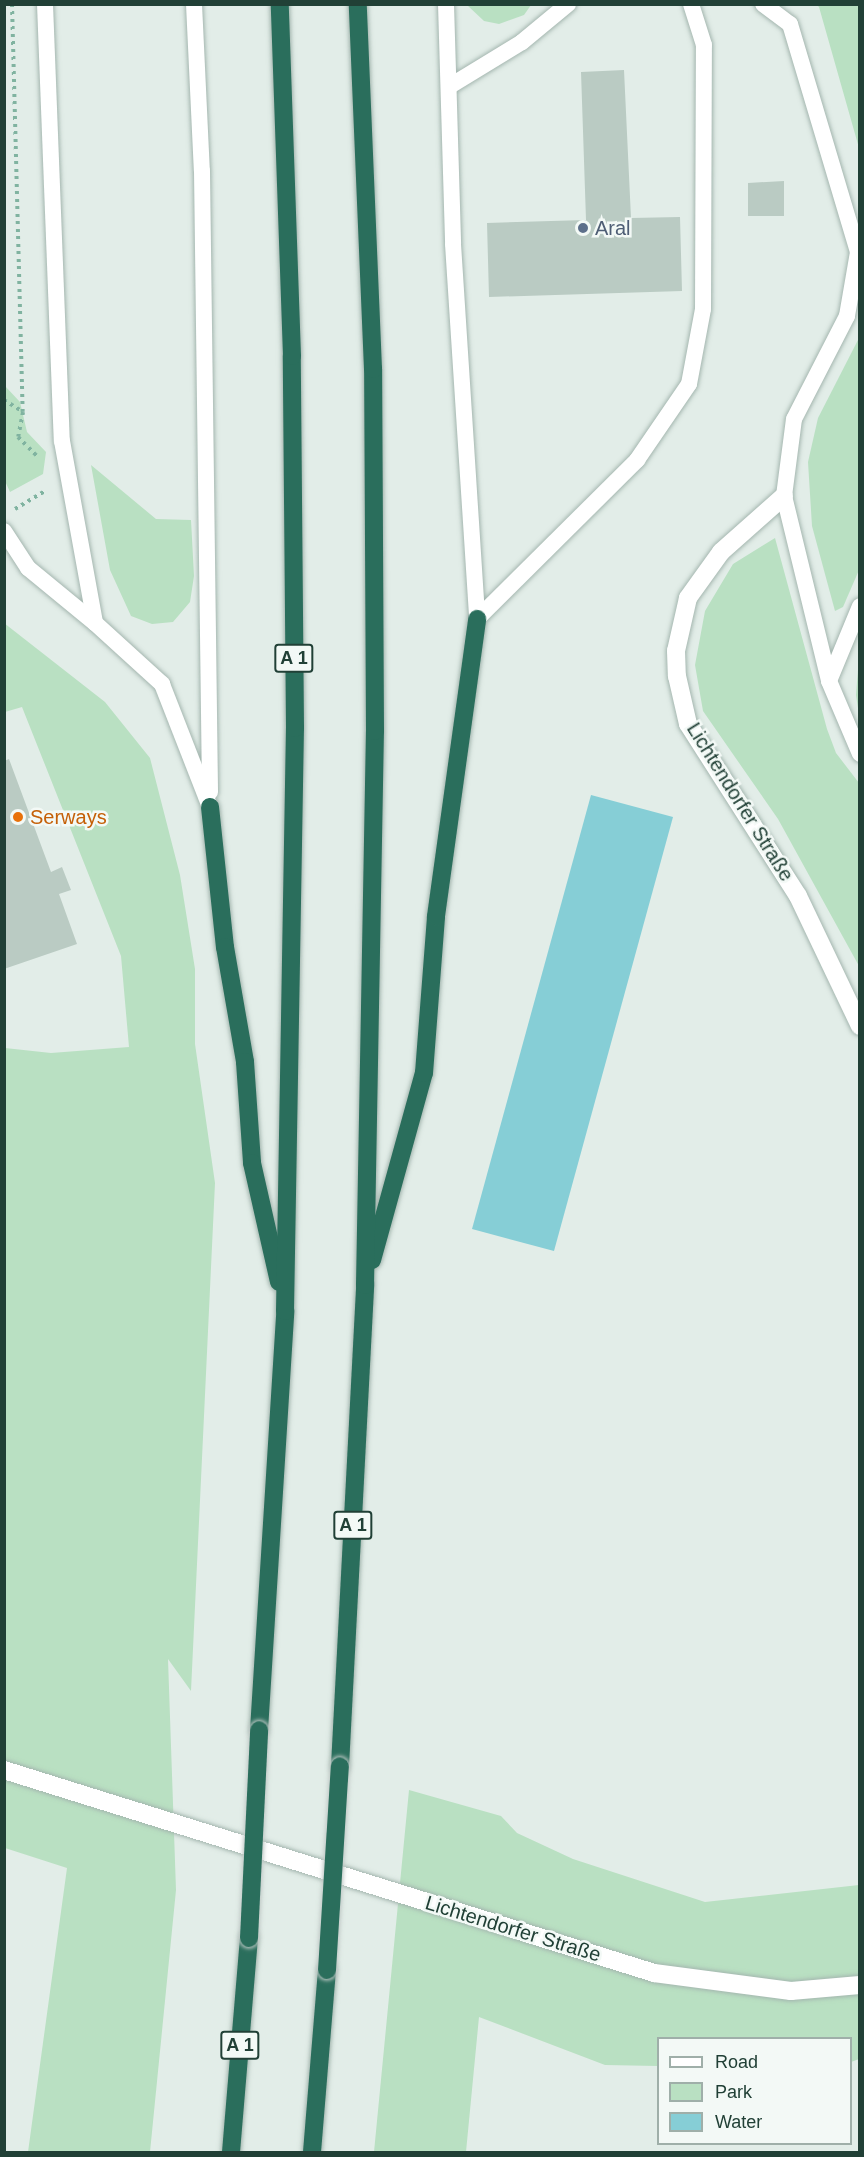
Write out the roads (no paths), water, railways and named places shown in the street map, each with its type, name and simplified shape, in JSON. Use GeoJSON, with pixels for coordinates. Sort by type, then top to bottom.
{"type":"FeatureCollection","features":[{"type":"Feature","properties":{"kind":"highway","name":"A 1"},"geometry":{"type":"LineString","coordinates":[[231,2152],[249,1938],[259,1730],[285,1311],[295,717],[292,356],[280,4]]}},
{"type":"Feature","properties":{"kind":"highway","name":"A 1"},"geometry":{"type":"LineString","coordinates":[[312,2152],[340,1766],[365,1285],[375,731],[372,369],[358,4]]}},
{"type":"Feature","properties":{"kind":"highway"},"geometry":{"type":"LineString","coordinates":[[365,1285],[424,1073],[436,916],[477,619]]}},
{"type":"Feature","properties":{"kind":"highway"},"geometry":{"type":"LineString","coordinates":[[210,807],[225,947],[245,1062],[252,1163],[285,1311]]}},
{"type":"Feature","properties":{"kind":"street","name":"Lichtendorfer Straße"},"geometry":{"type":"LineString","coordinates":[[784,496],[721,552],[688,598],[676,651],[677,676],[688,724],[798,896],[860,1026]]}},
{"type":"Feature","properties":{"kind":"street","name":"Lichtendorfer Straße"},"geometry":{"type":"LineString","coordinates":[[4,1770],[654,1973],[791,1991],[860,1985]]}},
{"type":"Feature","properties":{"kind":"lane"},"geometry":{"type":"LineString","coordinates":[[45,4],[62,441],[94,623]]}},
{"type":"Feature","properties":{"kind":"lane"},"geometry":{"type":"LineString","coordinates":[[194,4],[202,171],[210,807]]}},
{"type":"Feature","properties":{"kind":"lane"},"geometry":{"type":"LineString","coordinates":[[446,4],[453,244],[477,619]]}},
{"type":"Feature","properties":{"kind":"lane"},"geometry":{"type":"LineString","coordinates":[[450,86],[522,42],[568,4]]}},
{"type":"Feature","properties":{"kind":"lane"},"geometry":{"type":"LineString","coordinates":[[477,619],[637,460],[689,384],[703,309],[704,45],[691,4]]}},
{"type":"Feature","properties":{"kind":"lane"},"geometry":{"type":"LineString","coordinates":[[763,4],[790,24],[858,252],[847,316],[794,419],[784,496],[829,681],[860,754]]}},
{"type":"Feature","properties":{"kind":"lane"},"geometry":{"type":"LineString","coordinates":[[4,531],[28,568],[162,684],[210,807]]}},
{"type":"Feature","properties":{"kind":"lane"},"geometry":{"type":"LineString","coordinates":[[829,681],[860,606]]}},
{"type":"Feature","properties":{"kind":"water"},"geometry":{"type":"Polygon","coordinates":[[[591,795],[673,817],[554,1251],[472,1229],[591,795]]]}},
{"type":"Feature","properties":{"kind":"place","name":"Aral"},"geometry":{"type":"Point","coordinates":[583,228]}},
{"type":"Feature","properties":{"kind":"place","name":"Serways"},"geometry":{"type":"Point","coordinates":[18,817]}}]}
